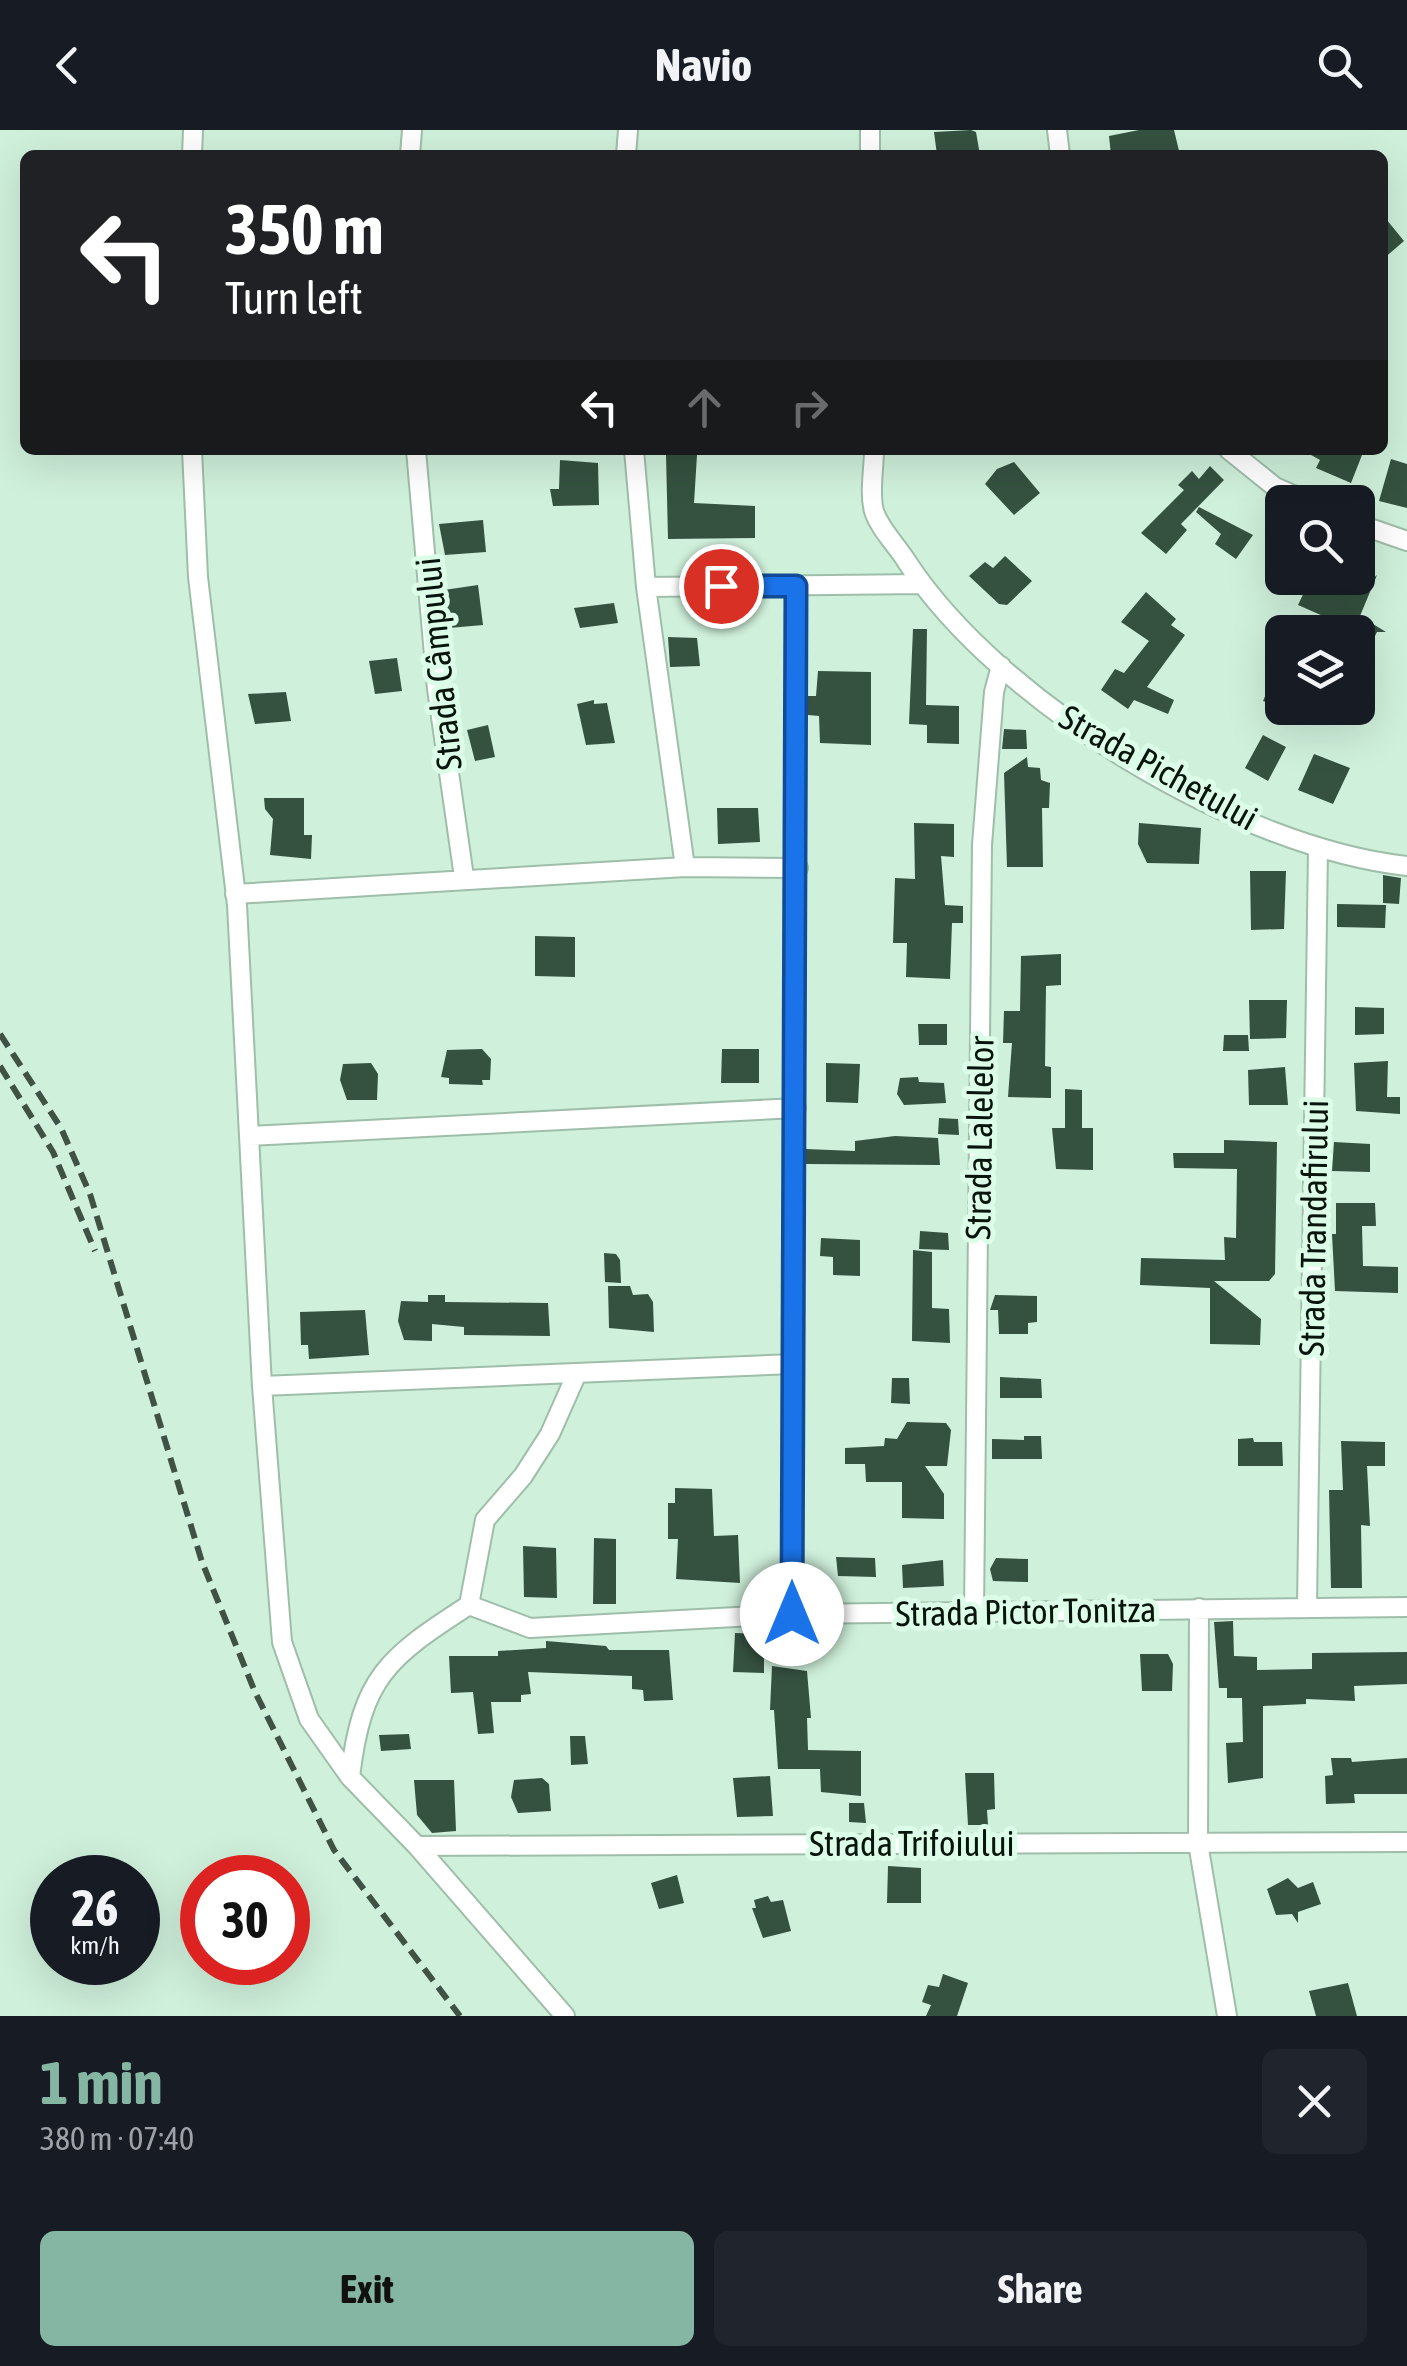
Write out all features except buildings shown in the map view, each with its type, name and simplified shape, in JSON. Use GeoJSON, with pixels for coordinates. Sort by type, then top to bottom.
{"type":"FeatureCollection","features":[{"type":"Feature","properties":{"kind":"street"},"geometry":{"type":"LineString","coordinates":[[192,455],[198,577],[236,894],[262,1386],[282,1642],[309,1719],[350,1777],[417,1846],[565,2016]]}},
{"type":"Feature","properties":{"kind":"street","name":"Strada Câmpului"},"geometry":{"type":"LineString","coordinates":[[416,455],[437,690],[464,877]]}},
{"type":"Feature","properties":{"kind":"street"},"geometry":{"type":"LineString","coordinates":[[634,455],[646,587],[685,867]]}},
{"type":"Feature","properties":{"kind":"street","name":"Strada Pichetului"},"geometry":{"type":"LineString","coordinates":[[874,455],[874,511],[922,584],[1001,666],[1070,725],[1223,808],[1318,849],[1360,861],[1407,866]]}},
{"type":"Feature","properties":{"kind":"street"},"geometry":{"type":"LineString","coordinates":[[1235,455],[1272,485]]}},
{"type":"Feature","properties":{"kind":"street"},"geometry":{"type":"LineString","coordinates":[[1375,530],[1407,541]]}},
{"type":"Feature","properties":{"kind":"street"},"geometry":{"type":"LineString","coordinates":[[646,587],[922,584]]}},
{"type":"Feature","properties":{"kind":"street"},"geometry":{"type":"LineString","coordinates":[[792,1614],[798,868],[796,586]]}},
{"type":"Feature","properties":{"kind":"street","name":"Strada Lalelelor"},"geometry":{"type":"LineString","coordinates":[[974,1612],[982,845],[994,692],[1001,666]]}},
{"type":"Feature","properties":{"kind":"street","name":"Strada Trandafirului"},"geometry":{"type":"LineString","coordinates":[[1307,1606],[1318,849]]}},
{"type":"Feature","properties":{"kind":"street"},"geometry":{"type":"LineString","coordinates":[[236,894],[464,877],[685,867],[798,868]]}},
{"type":"Feature","properties":{"kind":"street"},"geometry":{"type":"LineString","coordinates":[[249,1136],[796,1108]]}},
{"type":"Feature","properties":{"kind":"street"},"geometry":{"type":"LineString","coordinates":[[262,1386],[794,1364]]}},
{"type":"Feature","properties":{"kind":"street"},"geometry":{"type":"LineString","coordinates":[[350,1777],[357,1718],[373,1687],[416,1640],[469,1605],[485,1520],[523,1476],[550,1434],[577,1372]]}},
{"type":"Feature","properties":{"kind":"street","name":"Strada Pictor Tonitza"},"geometry":{"type":"LineString","coordinates":[[469,1605],[530,1628],[792,1614],[1407,1607]]}},
{"type":"Feature","properties":{"kind":"street"},"geometry":{"type":"LineString","coordinates":[[1199,1608],[1198,1842],[1227,2016]]}},
{"type":"Feature","properties":{"kind":"street","name":"Strada Trifoiului"},"geometry":{"type":"LineString","coordinates":[[417,1846],[1407,1842]]}},
{"type":"Feature","properties":{"kind":"railway"},"geometry":{"type":"LineString","coordinates":[[0,1034],[61,1128],[90,1194],[202,1562],[255,1692],[334,1850],[460,2016]]}},
{"type":"Feature","properties":{"kind":"railway"},"geometry":{"type":"LineString","coordinates":[[0,1066],[53,1152],[95,1251]]}},
{"type":"Feature","properties":{"kind":"route"},"geometry":{"type":"LineString","coordinates":[[721,586],[796,586],[798,868],[792,1614]]}}]}
